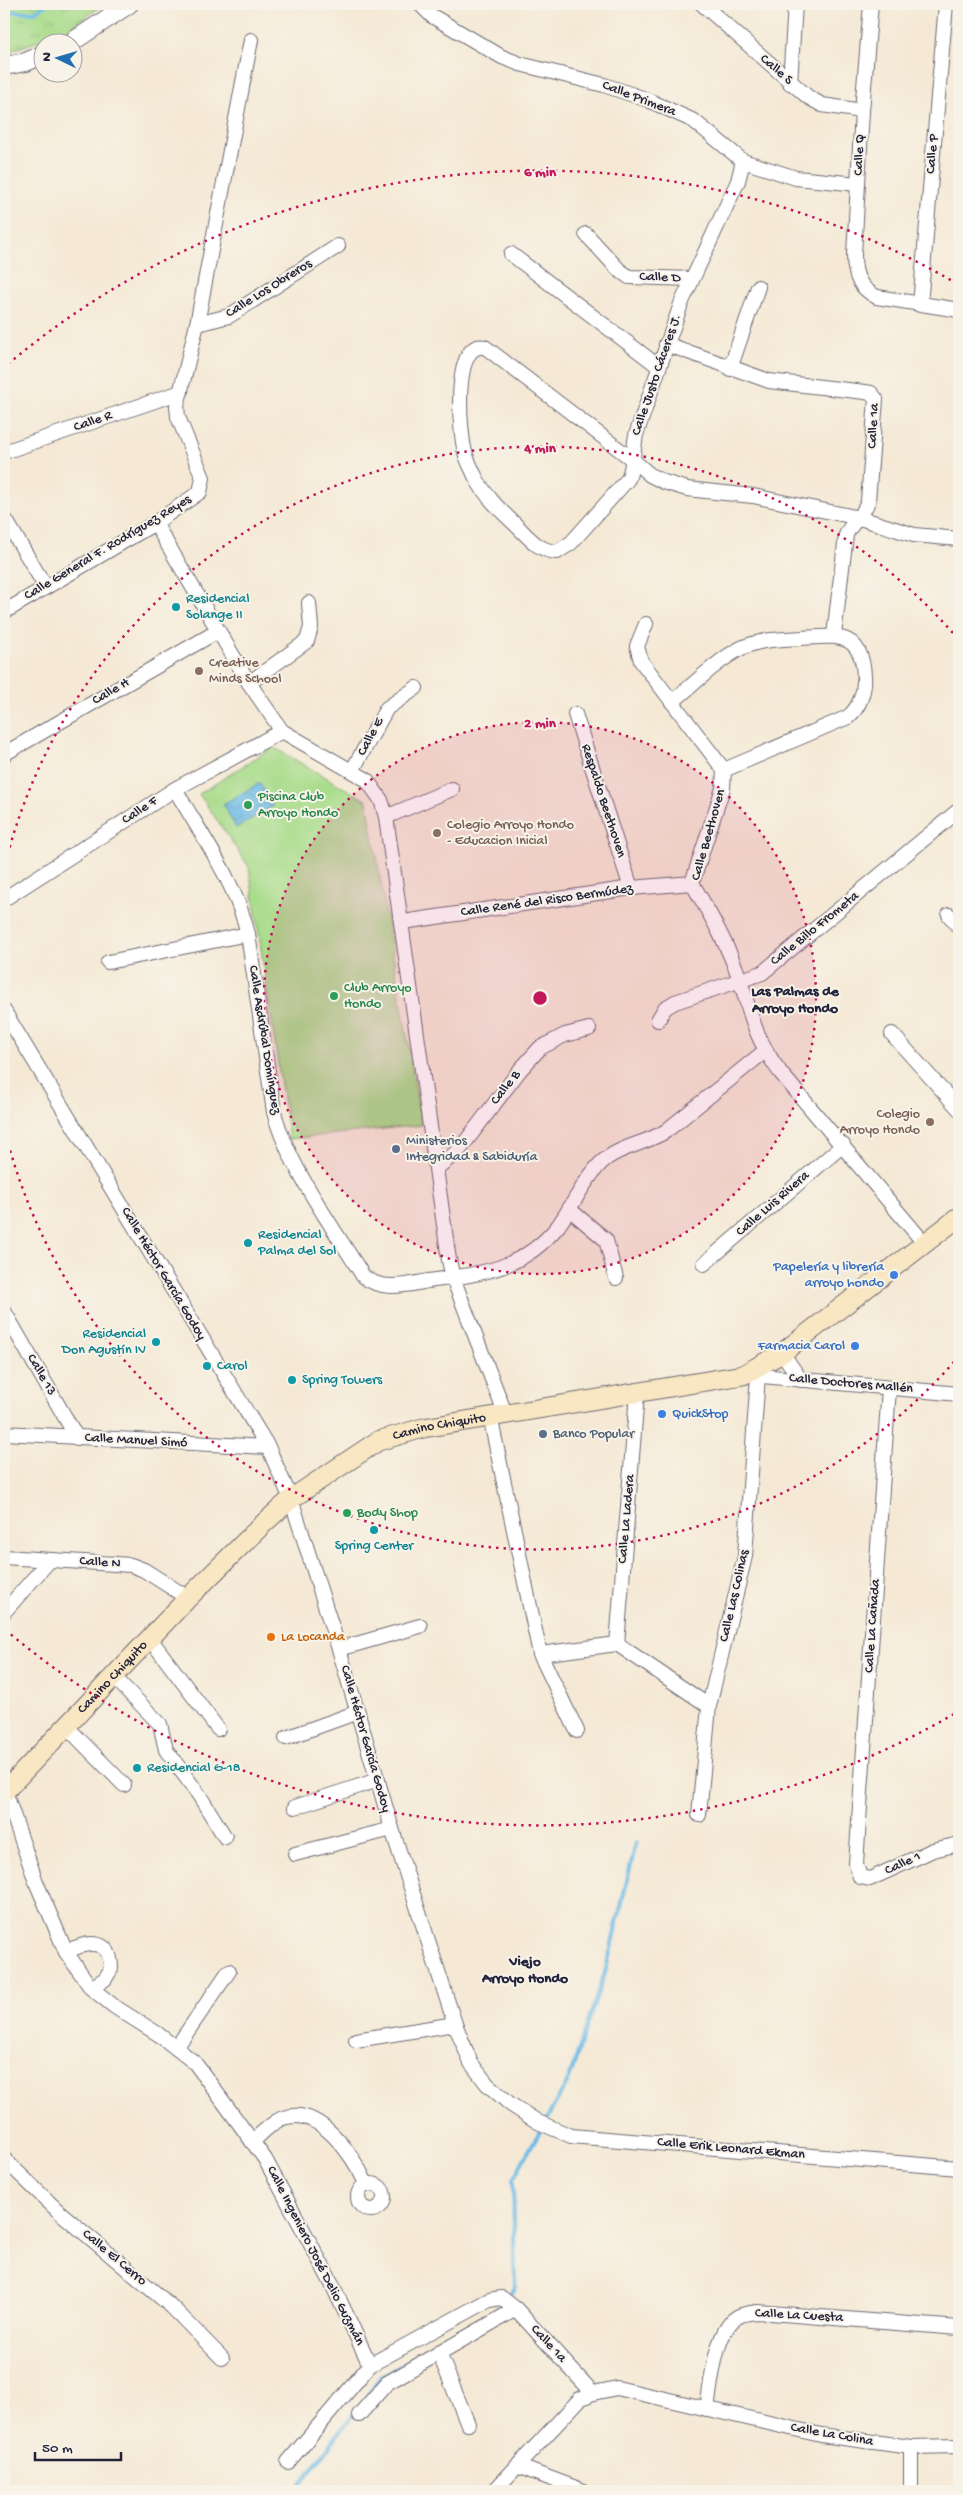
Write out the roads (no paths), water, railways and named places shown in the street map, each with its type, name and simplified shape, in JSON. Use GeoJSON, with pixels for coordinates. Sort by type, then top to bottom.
{"type":"FeatureCollection","features":[{"type":"Feature","properties":{"kind":"main road","name":"Camino Chiquito"},"geometry":{"type":"LineString","coordinates":[[4,1792],[188,1598],[263,1524],[291,1499],[378,1441],[423,1428],[497,1415],[751,1376],[959,1217]]}},
{"type":"Feature","properties":{"kind":"street"},"geometry":{"type":"LineString","coordinates":[[82,35],[129,4]]}},
{"type":"Feature","properties":{"kind":"street","name":"Calle Primera"},"geometry":{"type":"LineString","coordinates":[[420,4],[432,16],[502,56],[520,64],[604,85],[648,100],[694,121],[743,161],[796,178],[858,184]]}},
{"type":"Feature","properties":{"kind":"street","name":"Calle S"},"geometry":{"type":"LineString","coordinates":[[702,4],[790,83],[822,105],[862,111]]}},
{"type":"Feature","properties":{"kind":"street"},"geometry":{"type":"LineString","coordinates":[[790,83],[795,4]]}},
{"type":"Feature","properties":{"kind":"street","name":"Calle Q"},"geometry":{"type":"LineString","coordinates":[[871,4],[862,111],[854,255],[856,277],[867,292],[877,297],[920,305]]}},
{"type":"Feature","properties":{"kind":"street","name":"Calle P"},"geometry":{"type":"LineString","coordinates":[[920,305],[946,4]]}},
{"type":"Feature","properties":{"kind":"street"},"geometry":{"type":"LineString","coordinates":[[182,392],[197,324],[251,40]]}},
{"type":"Feature","properties":{"kind":"street"},"geometry":{"type":"LineString","coordinates":[[4,66],[32,60]]}},
{"type":"Feature","properties":{"kind":"street","name":"Calle Justo Cáceres J."},"geometry":{"type":"LineString","coordinates":[[633,460],[485,347],[476,347],[471,350],[463,366],[461,428],[465,452],[476,477],[493,503],[539,547],[557,552],[571,543],[628,479],[633,460],[636,435],[658,366],[692,279],[738,180],[743,161]]}},
{"type":"Feature","properties":{"kind":"street","name":"Calle D"},"geometry":{"type":"LineString","coordinates":[[586,234],[619,270],[630,276],[692,279]]}},
{"type":"Feature","properties":{"kind":"street","name":"Calle Los Obreros"},"geometry":{"type":"LineString","coordinates":[[197,324],[229,316],[338,246]]}},
{"type":"Feature","properties":{"kind":"street"},"geometry":{"type":"LineString","coordinates":[[511,254],[658,366]]}},
{"type":"Feature","properties":{"kind":"street"},"geometry":{"type":"LineString","coordinates":[[730,369],[758,287]]}},
{"type":"Feature","properties":{"kind":"street"},"geometry":{"type":"LineString","coordinates":[[920,305],[959,310]]}},
{"type":"Feature","properties":{"kind":"street","name":"Calle 1a"},"geometry":{"type":"LineString","coordinates":[[666,344],[730,369],[785,385],[865,392],[874,395],[878,404],[868,500],[860,518],[850,527],[846,535],[834,635]]}},
{"type":"Feature","properties":{"kind":"street","name":"Calle R"},"geometry":{"type":"LineString","coordinates":[[4,452],[182,392]]}},
{"type":"Feature","properties":{"kind":"street","name":"Calle General F. Rodríguez Reyes"},"geometry":{"type":"LineString","coordinates":[[4,612],[45,586],[155,523],[200,492],[203,478],[178,417],[177,406],[182,392]]}},
{"type":"Feature","properties":{"kind":"street"},"geometry":{"type":"LineString","coordinates":[[633,460],[650,475],[664,482],[687,489],[753,496],[860,518],[914,536],[959,539]]}},
{"type":"Feature","properties":{"kind":"street"},"geometry":{"type":"LineString","coordinates":[[4,517],[45,586]]}},
{"type":"Feature","properties":{"kind":"street"},"geometry":{"type":"LineString","coordinates":[[155,523],[249,683],[282,732],[367,780],[382,800],[402,922],[449,1260],[453,1278],[497,1415],[540,1654],[577,1731]]}},
{"type":"Feature","properties":{"kind":"street"},"geometry":{"type":"LineString","coordinates":[[249,683],[307,641],[312,627],[309,603]]}},
{"type":"Feature","properties":{"kind":"street","name":"Calle Beethoven"},"geometry":{"type":"LineString","coordinates":[[646,624],[638,640],[639,656],[724,770],[723,788],[692,882],[717,926],[740,981],[753,1026],[765,1051],[925,1244]]}},
{"type":"Feature","properties":{"kind":"street","name":"Calle H"},"geometry":{"type":"LineString","coordinates":[[4,754],[218,631]]}},
{"type":"Feature","properties":{"kind":"street"},"geometry":{"type":"LineString","coordinates":[[672,702],[729,656],[746,646],[766,640],[834,635],[848,640],[861,657],[864,683],[862,697],[854,712],[840,722],[724,770]]}},
{"type":"Feature","properties":{"kind":"street","name":"Calle E"},"geometry":{"type":"LineString","coordinates":[[352,770],[387,708],[416,688]]}},
{"type":"Feature","properties":{"kind":"street","name":"Respaldo Beethoven"},"geometry":{"type":"LineString","coordinates":[[576,714],[631,888]]}},
{"type":"Feature","properties":{"kind":"street","name":"Calle F"},"geometry":{"type":"LineString","coordinates":[[4,899],[175,789],[282,732]]}},
{"type":"Feature","properties":{"kind":"street"},"geometry":{"type":"LineString","coordinates":[[386,817],[452,788]]}},
{"type":"Feature","properties":{"kind":"street","name":"Calle Asdrúbal Domínguez"},"geometry":{"type":"LineString","coordinates":[[175,789],[234,889],[242,908],[248,934],[274,1112],[290,1155],[362,1276],[379,1286],[395,1286],[453,1278],[514,1263],[541,1244],[569,1209],[593,1174],[610,1157],[666,1132],[765,1051]]}},
{"type":"Feature","properties":{"kind":"street","name":"Calle Billo Frometa"},"geometry":{"type":"LineString","coordinates":[[658,1020],[665,1008],[675,1002],[762,973],[959,810]]}},
{"type":"Feature","properties":{"kind":"street","name":"Calle René del Risco Bermúdez"},"geometry":{"type":"LineString","coordinates":[[402,922],[631,888],[692,882]]}},
{"type":"Feature","properties":{"kind":"street"},"geometry":{"type":"LineString","coordinates":[[949,915],[959,927]]}},
{"type":"Feature","properties":{"kind":"street"},"geometry":{"type":"LineString","coordinates":[[108,962],[248,934]]}},
{"type":"Feature","properties":{"kind":"street","name":"Calle Héctor García Godoy"},"geometry":{"type":"LineString","coordinates":[[4,1011],[268,1447],[291,1499],[339,1649],[392,1829],[455,2024],[471,2063],[488,2084],[510,2104]]}},
{"type":"Feature","properties":{"kind":"street","name":"Calle B"},"geometry":{"type":"LineString","coordinates":[[437,1168],[460,1148],[520,1070],[540,1048],[565,1035],[589,1028]]}},
{"type":"Feature","properties":{"kind":"street"},"geometry":{"type":"LineString","coordinates":[[892,1034],[959,1109]]}},
{"type":"Feature","properties":{"kind":"street","name":"Calle Luis Rivera"},"geometry":{"type":"LineString","coordinates":[[704,1264],[843,1145]]}},
{"type":"Feature","properties":{"kind":"street"},"geometry":{"type":"LineString","coordinates":[[569,1209],[606,1240],[616,1278]]}},
{"type":"Feature","properties":{"kind":"street","name":"Calle 13"},"geometry":{"type":"LineString","coordinates":[[4,1311],[78,1438]]}},
{"type":"Feature","properties":{"kind":"street"},"geometry":{"type":"LineString","coordinates":[[782,1353],[801,1380]]}},
{"type":"Feature","properties":{"kind":"street","name":"Calle Doctores Mallén"},"geometry":{"type":"LineString","coordinates":[[751,1376],[959,1394]]}},
{"type":"Feature","properties":{"kind":"street","name":"Calle Las Colinas"},"geometry":{"type":"LineString","coordinates":[[699,1815],[709,1706],[745,1556],[751,1376]]}},
{"type":"Feature","properties":{"kind":"street","name":"Calle La Cañada"},"geometry":{"type":"LineString","coordinates":[[856,1864],[888,1388]]}},
{"type":"Feature","properties":{"kind":"street","name":"Calle La Ladera"},"geometry":{"type":"LineString","coordinates":[[617,1644],[637,1394]]}},
{"type":"Feature","properties":{"kind":"street","name":"Calle Manuel Simó"},"geometry":{"type":"LineString","coordinates":[[4,1433],[268,1447]]}},
{"type":"Feature","properties":{"kind":"street","name":"Calle N"},"geometry":{"type":"LineString","coordinates":[[4,1557],[131,1565],[144,1570],[188,1598]]}},
{"type":"Feature","properties":{"kind":"street"},"geometry":{"type":"LineString","coordinates":[[4,1612],[50,1560]]}},
{"type":"Feature","properties":{"kind":"street"},"geometry":{"type":"LineString","coordinates":[[339,1649],[420,1626]]}},
{"type":"Feature","properties":{"kind":"street"},"geometry":{"type":"LineString","coordinates":[[150,1640],[218,1729]]}},
{"type":"Feature","properties":{"kind":"street"},"geometry":{"type":"LineString","coordinates":[[540,1654],[617,1644],[709,1706]]}},
{"type":"Feature","properties":{"kind":"street"},"geometry":{"type":"LineString","coordinates":[[114,1678],[160,1724],[166,1750],[199,1795],[226,1837]]}},
{"type":"Feature","properties":{"kind":"street"},"geometry":{"type":"LineString","coordinates":[[286,1738],[358,1712]]}},
{"type":"Feature","properties":{"kind":"street"},"geometry":{"type":"LineString","coordinates":[[66,1726],[124,1785]]}},
{"type":"Feature","properties":{"kind":"street"},"geometry":{"type":"LineString","coordinates":[[295,1807],[378,1780]]}},
{"type":"Feature","properties":{"kind":"street","name":"Calle Ingeniero José Delio Guzmán"},"geometry":{"type":"LineString","coordinates":[[4,1792],[36,1882],[66,1952],[91,1988],[195,2062],[265,2159],[282,2188],[331,2282],[370,2364]]}},
{"type":"Feature","properties":{"kind":"street"},"geometry":{"type":"LineString","coordinates":[[295,1854],[392,1829]]}},
{"type":"Feature","properties":{"kind":"street","name":"Calle 1"},"geometry":{"type":"LineString","coordinates":[[856,1864],[860,1876],[870,1879],[933,1850],[959,1844]]}},
{"type":"Feature","properties":{"kind":"street"},"geometry":{"type":"LineString","coordinates":[[66,1952],[86,1944],[94,1944],[103,1947],[108,1953],[111,1969],[105,1979],[91,1988]]}},
{"type":"Feature","properties":{"kind":"street"},"geometry":{"type":"LineString","coordinates":[[176,2048],[229,1971]]}},
{"type":"Feature","properties":{"kind":"street"},"geometry":{"type":"LineString","coordinates":[[356,2040],[455,2024]]}},
{"type":"Feature","properties":{"kind":"street","name":"Calle Erik Leonard Ekman"},"geometry":{"type":"LineString","coordinates":[[510,2104],[538,2122],[571,2136],[959,2168]]}},
{"type":"Feature","properties":{"kind":"street"},"geometry":{"type":"LineString","coordinates":[[252,2142],[281,2118],[299,2116],[315,2121],[344,2148],[366,2183]]}},
{"type":"Feature","properties":{"kind":"street","name":"Calle El Cerro"},"geometry":{"type":"LineString","coordinates":[[4,2159],[56,2209],[172,2307],[222,2358]]}},
{"type":"Feature","properties":{"kind":"street","name":"Calle 1a"},"geometry":{"type":"LineString","coordinates":[[370,2364],[489,2300],[502,2298],[516,2310],[593,2393]]}},
{"type":"Feature","properties":{"kind":"street"},"geometry":{"type":"LineString","coordinates":[[359,2415],[387,2383],[516,2310]]}},
{"type":"Feature","properties":{"kind":"street","name":"Calle La Cuesta"},"geometry":{"type":"LineString","coordinates":[[707,2408],[719,2342],[738,2316],[758,2312],[959,2328]]}},
{"type":"Feature","properties":{"kind":"street"},"geometry":{"type":"LineString","coordinates":[[439,2353],[468,2424]]}},
{"type":"Feature","properties":{"kind":"street"},"geometry":{"type":"LineString","coordinates":[[288,2462],[370,2364]]}},
{"type":"Feature","properties":{"kind":"street","name":"Calle La Colina"},"geometry":{"type":"LineString","coordinates":[[593,2393],[617,2388],[821,2435],[911,2447],[959,2446]]}},
{"type":"Feature","properties":{"kind":"street"},"geometry":{"type":"LineString","coordinates":[[494,2491],[580,2399],[593,2393]]}},
{"type":"Feature","properties":{"kind":"street"},"geometry":{"type":"LineString","coordinates":[[911,2447],[911,2491]]}},
{"type":"Feature","properties":{"kind":"street"},"geometry":{"type":"LineString","coordinates":[[517,2466],[584,2491]]}},
{"type":"Feature","properties":{"kind":"water","name":"Piscina Club Arroyo Hondo"},"geometry":{"type":"Polygon","coordinates":[[[260,783],[273,806],[236,828],[223,804],[260,783]]]}},
{"type":"Feature","properties":{"kind":"waterway"},"geometry":{"type":"LineString","coordinates":[[4,12],[35,12],[47,4]]}},
{"type":"Feature","properties":{"kind":"waterway"},"geometry":{"type":"LineString","coordinates":[[367,2396],[381,2377],[499,2309],[515,2287],[513,2179],[569,2079],[606,1969],[636,1843]]}},
{"type":"Feature","properties":{"kind":"waterway"},"geometry":{"type":"LineString","coordinates":[[292,2491],[297,2489],[355,2412]]}},
{"type":"Feature","properties":{"kind":"place","name":"Residencial Solange II"},"geometry":{"type":"Point","coordinates":[176,607]}},
{"type":"Feature","properties":{"kind":"place","name":"Creative Minds School"},"geometry":{"type":"Point","coordinates":[199,671]}},
{"type":"Feature","properties":{"kind":"place","name":"Piscina Club Arroyo Hondo"},"geometry":{"type":"Point","coordinates":[248,805]}},
{"type":"Feature","properties":{"kind":"place","name":"Colegio Arroyo Hondo - Educacion Inicial"},"geometry":{"type":"Point","coordinates":[437,833]}},
{"type":"Feature","properties":{"kind":"place","name":"Club Arroyo Hondo"},"geometry":{"type":"Point","coordinates":[334,996]}},
{"type":"Feature","properties":{"kind":"place","name":"Colegio Arroyo Hondo"},"geometry":{"type":"Point","coordinates":[930,1122]}},
{"type":"Feature","properties":{"kind":"place","name":"Ministerios Integridad & Sabiduría"},"geometry":{"type":"Point","coordinates":[396,1149]}},
{"type":"Feature","properties":{"kind":"place","name":"Residencial Palma del Sol"},"geometry":{"type":"Point","coordinates":[248,1243]}},
{"type":"Feature","properties":{"kind":"place","name":"Papelería y librería arroyo hondo"},"geometry":{"type":"Point","coordinates":[894,1275]}},
{"type":"Feature","properties":{"kind":"place","name":"Residencial Don Agustín IV"},"geometry":{"type":"Point","coordinates":[156,1342]}},
{"type":"Feature","properties":{"kind":"place","name":"Farmacia Carol"},"geometry":{"type":"Point","coordinates":[855,1346]}},
{"type":"Feature","properties":{"kind":"place","name":"Carol"},"geometry":{"type":"Point","coordinates":[207,1366]}},
{"type":"Feature","properties":{"kind":"place","name":"Spring Towers"},"geometry":{"type":"Point","coordinates":[292,1380]}},
{"type":"Feature","properties":{"kind":"place","name":"QuickStop"},"geometry":{"type":"Point","coordinates":[662,1414]}},
{"type":"Feature","properties":{"kind":"place","name":"Banco Popular"},"geometry":{"type":"Point","coordinates":[543,1434]}},
{"type":"Feature","properties":{"kind":"place","name":"Body Shop"},"geometry":{"type":"Point","coordinates":[347,1513]}},
{"type":"Feature","properties":{"kind":"place","name":"Spring Center"},"geometry":{"type":"Point","coordinates":[374,1530]}},
{"type":"Feature","properties":{"kind":"place","name":"La Locanda"},"geometry":{"type":"Point","coordinates":[271,1637]}},
{"type":"Feature","properties":{"kind":"place","name":"Residencial G-18"},"geometry":{"type":"Point","coordinates":[137,1768]}},
{"type":"Feature","properties":{"kind":"district","name":"Las Palmas de Arroyo Hondo"},"geometry":{"type":"Point","coordinates":[795,1000]}},
{"type":"Feature","properties":{"kind":"district","name":"Viejo Arroyo Hondo"},"geometry":{"type":"Point","coordinates":[525,1970]}}]}
